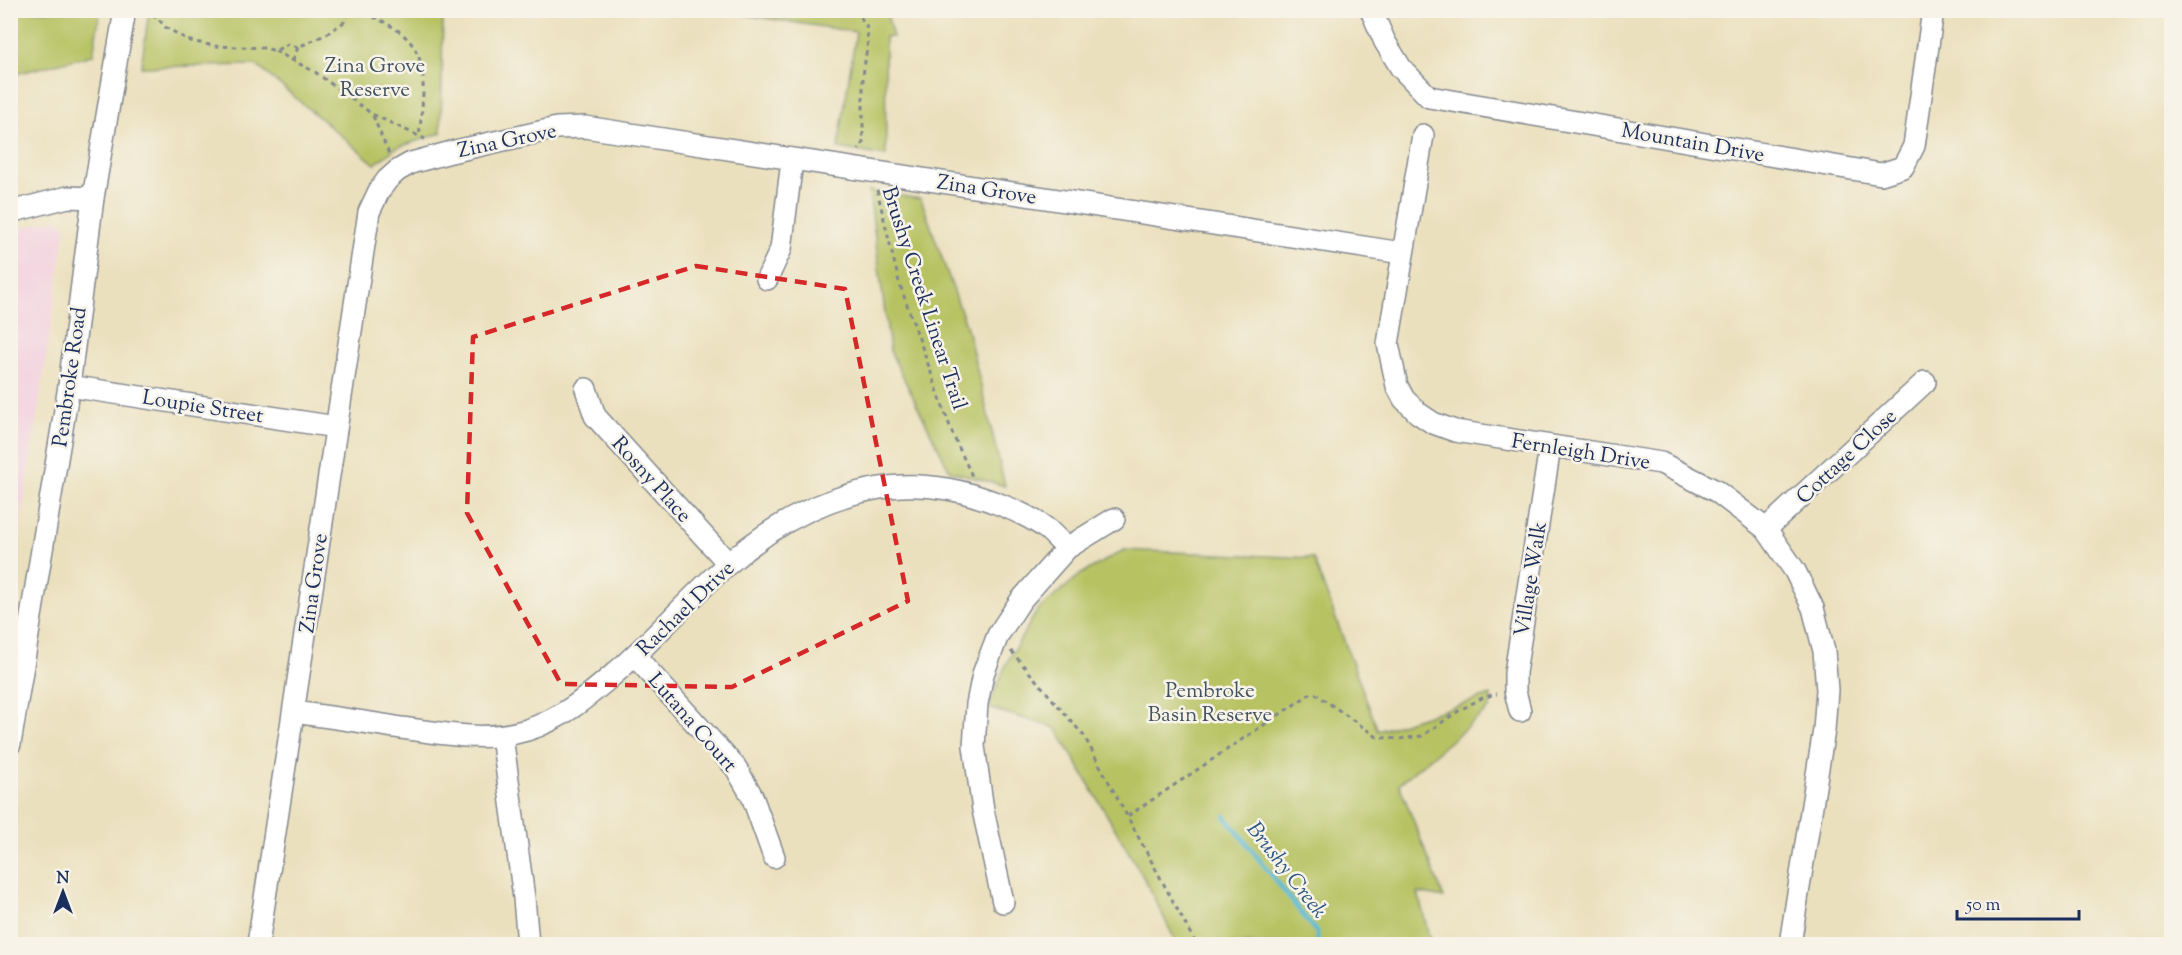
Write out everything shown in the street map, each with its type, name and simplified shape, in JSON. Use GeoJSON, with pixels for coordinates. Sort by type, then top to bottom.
{"type":"FeatureCollection","features":[{"type":"Feature","properties":{"kind":"street","name":"Pembroke Road"},"geometry":{"type":"LineString","coordinates":[[10,744],[69,386],[93,198],[125,10]]}},
{"type":"Feature","properties":{"kind":"street","name":"Mountain Drive"},"geometry":{"type":"LineString","coordinates":[[1371,10],[1385,42],[1401,68],[1429,98],[1881,174],[1903,166],[1914,146],[1933,10]]}},
{"type":"Feature","properties":{"kind":"street","name":"Zina Grove"},"geometry":{"type":"LineString","coordinates":[[258,945],[369,212],[379,191],[397,171],[411,163],[451,152],[557,128],[585,128],[1402,253]]}},
{"type":"Feature","properties":{"kind":"street","name":"Fernleigh Drive"},"geometry":{"type":"LineString","coordinates":[[1423,135],[1388,344],[1397,386],[1404,399],[1418,413],[1433,423],[1455,431],[1661,463],[1716,491],[1766,529],[1795,571],[1813,608],[1824,651],[1827,690],[1824,730],[1791,945]]}},
{"type":"Feature","properties":{"kind":"street"},"geometry":{"type":"LineString","coordinates":[[767,279],[781,249],[792,161]]}},
{"type":"Feature","properties":{"kind":"street"},"geometry":{"type":"LineString","coordinates":[[10,212],[68,197],[93,198]]}},
{"type":"Feature","properties":{"kind":"street","name":"Cottage Close"},"geometry":{"type":"LineString","coordinates":[[1766,529],[1925,382]]}},
{"type":"Feature","properties":{"kind":"street","name":"Loupie Street"},"geometry":{"type":"LineString","coordinates":[[69,386],[336,427]]}},
{"type":"Feature","properties":{"kind":"street","name":"Rosny Place"},"geometry":{"type":"LineString","coordinates":[[586,389],[595,416],[728,563]]}},
{"type":"Feature","properties":{"kind":"street","name":"Village Walk"},"geometry":{"type":"LineString","coordinates":[[1520,711],[1515,691],[1515,673],[1550,447]]}},
{"type":"Feature","properties":{"kind":"street","name":"Rachael Drive"},"geometry":{"type":"LineString","coordinates":[[294,712],[469,737],[502,736],[542,724],[574,708],[635,656],[728,563],[772,531],[815,506],[874,488],[931,486],[972,494],[1037,522],[1066,548]]}},
{"type":"Feature","properties":{"kind":"street"},"geometry":{"type":"LineString","coordinates":[[1003,902],[983,810],[974,746],[981,684],[998,635],[1021,600],[1066,548],[1114,519]]}},
{"type":"Feature","properties":{"kind":"street","name":"Lutana Court"},"geometry":{"type":"LineString","coordinates":[[635,656],[736,768],[752,796],[774,857]]}},
{"type":"Feature","properties":{"kind":"street"},"geometry":{"type":"LineString","coordinates":[[502,736],[524,898],[528,945]]}},
{"type":"Feature","properties":{"kind":"path"},"geometry":{"type":"LineString","coordinates":[[142,10],[158,17],[165,27],[190,41],[215,46],[254,47],[275,51],[315,72],[372,114],[451,152]]}},
{"type":"Feature","properties":{"kind":"path"},"geometry":{"type":"LineString","coordinates":[[275,51],[288,44],[298,46],[325,35],[344,22],[348,10]]}},
{"type":"Feature","properties":{"kind":"path"},"geometry":{"type":"LineString","coordinates":[[356,10],[393,25],[411,41],[421,60],[424,94],[419,137]]}},
{"type":"Feature","properties":{"kind":"path","name":"Brushy Creek Linear Trail"},"geometry":{"type":"LineString","coordinates":[[855,10],[866,26],[868,40],[863,76],[863,143],[858,152],[856,169],[874,184],[878,193],[899,282],[953,435],[973,477],[972,494]]}},
{"type":"Feature","properties":{"kind":"path"},"geometry":{"type":"LineString","coordinates":[[293,60],[298,46]]}},
{"type":"Feature","properties":{"kind":"path"},"geometry":{"type":"LineString","coordinates":[[372,114],[397,171]]}},
{"type":"Feature","properties":{"kind":"path"},"geometry":{"type":"LineString","coordinates":[[998,635],[1084,736],[1196,945]]}},
{"type":"Feature","properties":{"kind":"path"},"geometry":{"type":"LineString","coordinates":[[1128,816],[1313,692],[1377,737],[1399,739],[1422,736],[1484,697]]}},
{"type":"Feature","properties":{"kind":"highlighted area"},"geometry":{"type":"Polygon","coordinates":[[[696,266],[845,289],[908,601],[732,687],[561,684],[467,513],[473,337],[696,266]]]}},
{"type":"Feature","properties":{"kind":"shaded area"},"geometry":{"type":"Polygon","coordinates":[[[57,219],[66,227],[11,586],[11,231],[57,219]]]}},
{"type":"Feature","properties":{"kind":"green space"},"geometry":{"type":"Polygon","coordinates":[[[10,11],[100,11],[93,55],[11,75],[11,26],[14,25],[11,23],[10,11]]]}},
{"type":"Feature","properties":{"kind":"green space","name":"Zina Grove Reserve"},"geometry":{"type":"Polygon","coordinates":[[[149,11],[443,11],[441,133],[396,148],[375,164],[256,65],[141,67],[149,11]]]}},
{"type":"Feature","properties":{"kind":"green space"},"geometry":{"type":"Polygon","coordinates":[[[719,11],[886,11],[893,37],[885,37],[886,156],[838,148],[856,32],[719,11]]]}},
{"type":"Feature","properties":{"kind":"green space"},"geometry":{"type":"Polygon","coordinates":[[[869,191],[921,199],[967,328],[1005,486],[950,471],[890,351],[869,191]]]}},
{"type":"Feature","properties":{"kind":"green space","name":"Pembroke Basin Reserve"},"geometry":{"type":"Polygon","coordinates":[[[1124,550],[1313,558],[1378,731],[1491,695],[1490,708],[1399,784],[1444,898],[1418,893],[1431,944],[1177,944],[1145,880],[1056,728],[988,708],[1007,662],[1037,611],[1081,574],[1124,550]]]}},
{"type":"Feature","properties":{"kind":"waterway","name":"Brushy Creek"},"geometry":{"type":"LineString","coordinates":[[1225,816],[1317,933],[1318,944]]}}]}
